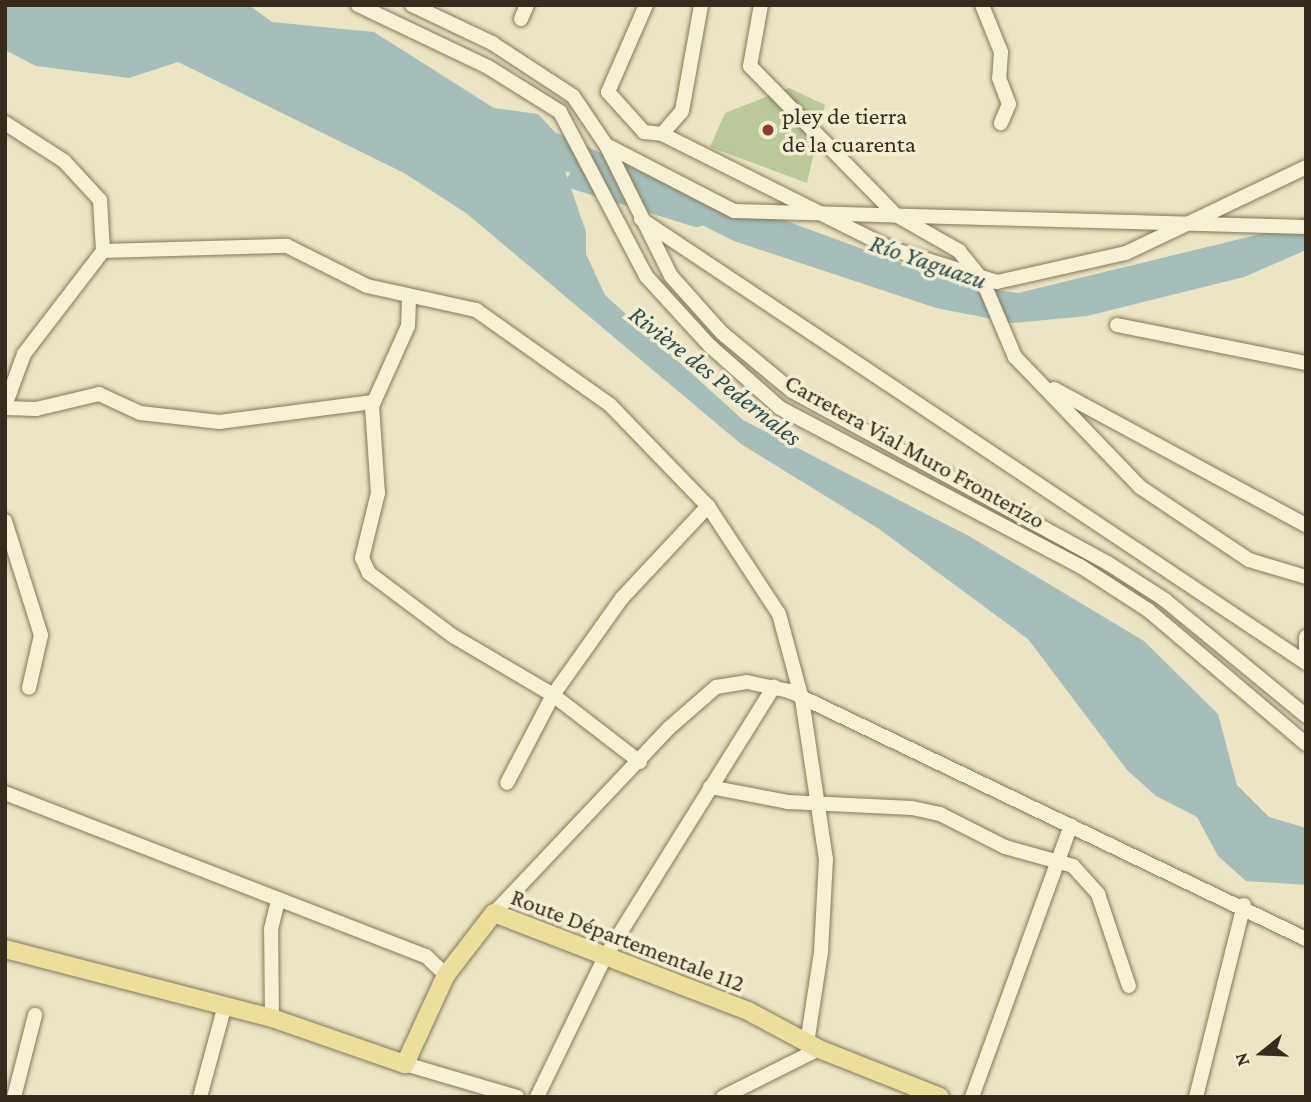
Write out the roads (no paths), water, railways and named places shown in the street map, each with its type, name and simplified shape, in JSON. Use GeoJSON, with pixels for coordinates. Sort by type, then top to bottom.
{"type":"FeatureCollection","features":[{"type":"Feature","properties":{"kind":"main road","name":"Route Départementale 112"},"geometry":{"type":"LineString","coordinates":[[405,1064],[446,975],[494,914],[748,1011],[813,1046],[940,1097]]}},
{"type":"Feature","properties":{"kind":"main road"},"geometry":{"type":"LineString","coordinates":[[5,949],[225,1004],[405,1064]]}},
{"type":"Feature","properties":{"kind":"street","name":"Carretera Vial Muro Fronterizo"},"geometry":{"type":"LineString","coordinates":[[358,5],[488,67],[560,112],[614,203],[646,276],[710,346],[780,408],[1080,566],[1148,610],[1306,744]]}},
{"type":"Feature","properties":{"kind":"street","name":"Carretera Vial Muro Fronterizo"},"geometry":{"type":"LineString","coordinates":[[412,5],[556,80],[606,145],[640,218],[696,307],[792,391],[1109,564],[1165,600],[1306,716]]}},
{"type":"Feature","properties":{"kind":"street"},"geometry":{"type":"LineString","coordinates":[[646,5],[608,92],[644,132],[662,134],[892,249],[982,279],[1025,280],[1126,253],[1306,167]]}},
{"type":"Feature","properties":{"kind":"street"},"geometry":{"type":"LineString","coordinates":[[662,134],[682,111],[701,5]]}},
{"type":"Feature","properties":{"kind":"street"},"geometry":{"type":"LineString","coordinates":[[761,5],[750,66],[895,215],[960,251],[982,279],[1016,357],[1140,487],[1249,560],[1306,577]]}},
{"type":"Feature","properties":{"kind":"street"},"geometry":{"type":"LineString","coordinates":[[982,5],[1001,52],[999,78],[1009,104],[1001,123]]}},
{"type":"Feature","properties":{"kind":"street"},"geometry":{"type":"LineString","coordinates":[[5,123],[64,161],[100,200],[103,251],[24,354],[5,407],[36,410],[99,394],[140,413],[219,422],[373,401]]}},
{"type":"Feature","properties":{"kind":"street"},"geometry":{"type":"LineString","coordinates":[[606,145],[734,211],[1306,227]]}},
{"type":"Feature","properties":{"kind":"street"},"geometry":{"type":"LineString","coordinates":[[640,218],[1305,662]]}},
{"type":"Feature","properties":{"kind":"street"},"geometry":{"type":"LineString","coordinates":[[103,251],[287,246],[409,299],[476,310],[610,405],[708,506],[779,614],[802,699],[826,859],[813,1046],[723,1097]]}},
{"type":"Feature","properties":{"kind":"street"},"geometry":{"type":"LineString","coordinates":[[409,299],[408,326],[373,401],[378,493],[365,566],[453,636],[553,695],[640,762]]}},
{"type":"Feature","properties":{"kind":"street"},"geometry":{"type":"LineString","coordinates":[[1117,325],[1306,363]]}},
{"type":"Feature","properties":{"kind":"street"},"geometry":{"type":"LineString","coordinates":[[1041,383],[1306,525]]}},
{"type":"Feature","properties":{"kind":"street"},"geometry":{"type":"LineString","coordinates":[[507,783],[553,695],[622,598],[708,506]]}},
{"type":"Feature","properties":{"kind":"street"},"geometry":{"type":"LineString","coordinates":[[5,521],[41,635],[29,688]]}},
{"type":"Feature","properties":{"kind":"street"},"geometry":{"type":"LineString","coordinates":[[1305,662],[1306,637]]}},
{"type":"Feature","properties":{"kind":"street"},"geometry":{"type":"LineString","coordinates":[[494,914],[716,687],[747,682],[774,687],[802,699],[1244,905],[1306,940]]}},
{"type":"Feature","properties":{"kind":"street"},"geometry":{"type":"LineString","coordinates":[[537,1097],[604,957],[774,687]]}},
{"type":"Feature","properties":{"kind":"street"},"geometry":{"type":"LineString","coordinates":[[710,787],[818,803],[887,804],[940,814],[1005,847],[1058,860],[1098,894],[1129,986]]}},
{"type":"Feature","properties":{"kind":"street"},"geometry":{"type":"LineString","coordinates":[[5,793],[426,956],[446,975]]}},
{"type":"Feature","properties":{"kind":"street"},"geometry":{"type":"LineString","coordinates":[[972,1097],[1071,825]]}},
{"type":"Feature","properties":{"kind":"street"},"geometry":{"type":"LineString","coordinates":[[272,1018],[271,929],[278,900]]}},
{"type":"Feature","properties":{"kind":"street"},"geometry":{"type":"LineString","coordinates":[[1196,1097],[1244,905]]}},
{"type":"Feature","properties":{"kind":"street"},"geometry":{"type":"LineString","coordinates":[[200,1097],[225,1004]]}},
{"type":"Feature","properties":{"kind":"street"},"geometry":{"type":"LineString","coordinates":[[14,1097],[36,1015]]}},
{"type":"Feature","properties":{"kind":"street"},"geometry":{"type":"LineString","coordinates":[[405,1064],[516,1097]]}},
{"type":"Feature","properties":{"kind":"water"},"geometry":{"type":"Polygon","coordinates":[[[5,5],[249,5],[272,22],[374,32],[494,108],[538,114],[555,132],[724,210],[767,214],[961,285],[1018,293],[1273,231],[1306,216],[1306,250],[1244,277],[1087,316],[1013,323],[936,308],[734,241],[660,204],[565,171],[586,232],[586,254],[605,295],[743,420],[969,536],[1144,641],[1218,714],[1237,785],[1269,817],[1306,828],[1306,885],[1246,881],[1218,856],[1197,817],[1156,796],[1127,770],[1028,639],[879,529],[741,444],[466,213],[404,173],[178,62],[129,78],[36,66],[5,50],[5,5]]]}},
{"type":"Feature","properties":{"kind":"waterway","name":"Río Yaguazu"},"geometry":{"type":"LineString","coordinates":[[576,180],[696,217]]}},
{"type":"Feature","properties":{"kind":"place","name":"pley de tierra de la cuarenta"},"geometry":{"type":"Point","coordinates":[768,130]}},
{"type":"Feature","properties":{"kind":"water label","name":"Rivière des Pedernales"},"geometry":{"type":"Point","coordinates":[715,376]}}]}
